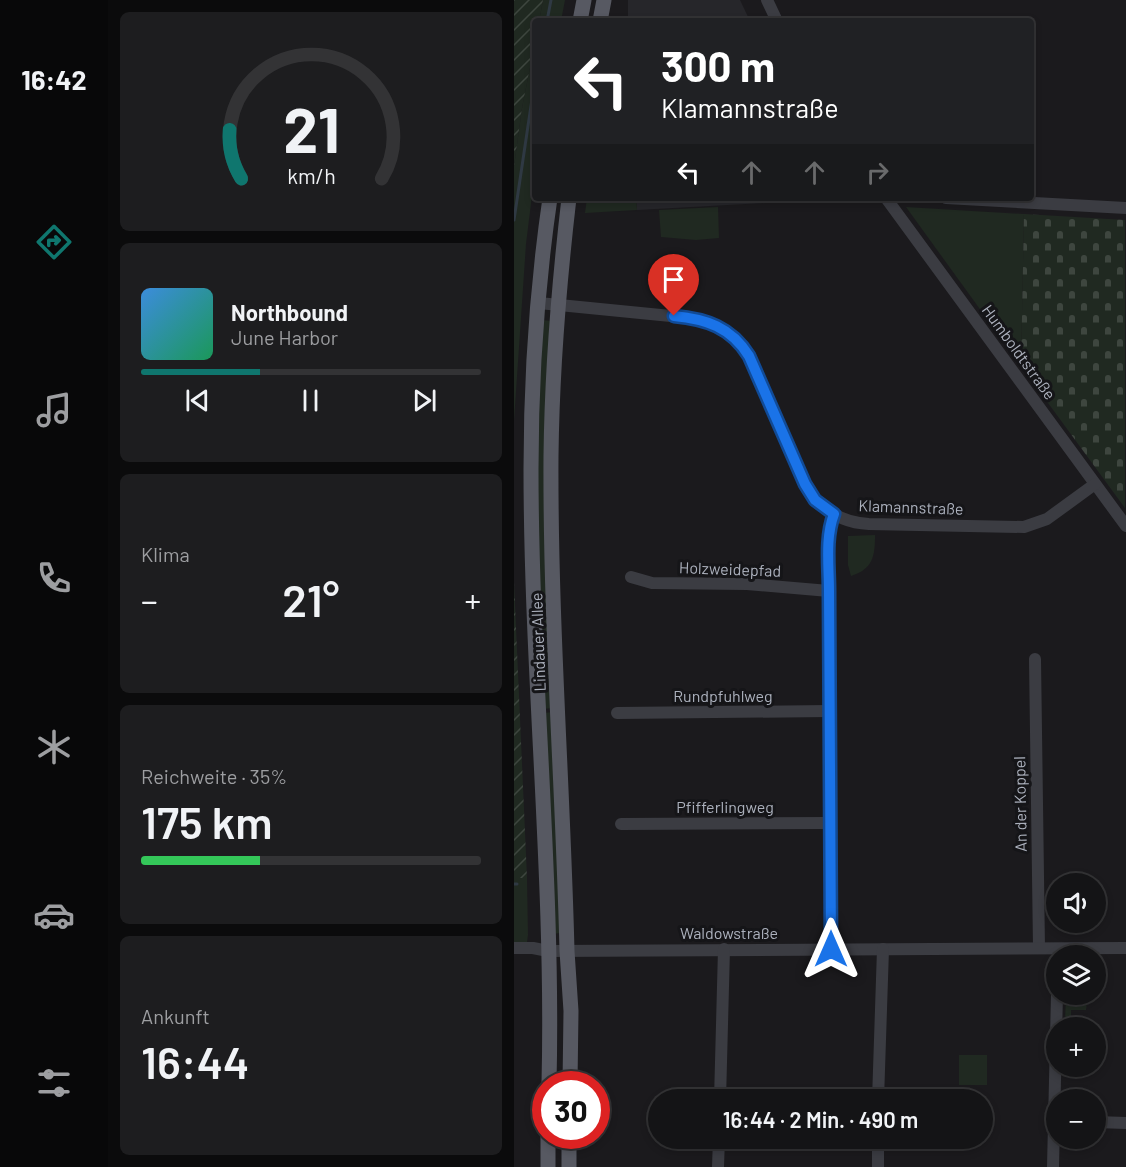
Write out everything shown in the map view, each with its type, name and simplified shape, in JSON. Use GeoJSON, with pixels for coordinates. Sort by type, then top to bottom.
{"type":"FeatureCollection","features":[{"type":"Feature","properties":{"kind":"main road"},"geometry":{"type":"LineString","coordinates":[[581,18],[584,0]]}},
{"type":"Feature","properties":{"kind":"main road"},"geometry":{"type":"LineString","coordinates":[[601,18],[604,0]]}},
{"type":"Feature","properties":{"kind":"main road","name":"Lindauer Allee"},"geometry":{"type":"LineString","coordinates":[[549,1071],[548,951],[531,491],[539,303],[550,201]]}},
{"type":"Feature","properties":{"kind":"main road","name":"Lindauer Allee"},"geometry":{"type":"LineString","coordinates":[[570,201],[558,305],[552,408],[551,515],[571,1011],[570,1071]]}},
{"type":"Feature","properties":{"kind":"main road"},"geometry":{"type":"LineString","coordinates":[[548,1149],[548,1167]]}},
{"type":"Feature","properties":{"kind":"main road"},"geometry":{"type":"LineString","coordinates":[[569,1149],[569,1167]]}},
{"type":"Feature","properties":{"kind":"street"},"geometry":{"type":"LineString","coordinates":[[767,0],[776,18]]}},
{"type":"Feature","properties":{"kind":"street","name":"Humboldtstraße"},"geometry":{"type":"LineString","coordinates":[[893,201],[1126,526]]}},
{"type":"Feature","properties":{"kind":"street"},"geometry":{"type":"LineString","coordinates":[[1000,201],[1126,208]]}},
{"type":"Feature","properties":{"kind":"street","name":"Klamannstraße"},"geometry":{"type":"LineString","coordinates":[[539,303],[691,318],[712,323],[726,331],[740,343],[749,356],[810,493],[820,504],[848,521],[863,524],[1024,527],[1052,516],[1095,484]]}},
{"type":"Feature","properties":{"kind":"street"},"geometry":{"type":"LineString","coordinates":[[831,949],[829,536],[834,514]]}},
{"type":"Feature","properties":{"kind":"street","name":"Holzweidepfad"},"geometry":{"type":"LineString","coordinates":[[631,577],[652,583],[747,584],[829,591]]}},
{"type":"Feature","properties":{"kind":"street","name":"An der Koppel"},"geometry":{"type":"LineString","coordinates":[[1035,659],[1039,948]]}},
{"type":"Feature","properties":{"kind":"street","name":"Rundpfuhlweg"},"geometry":{"type":"LineString","coordinates":[[617,713],[829,711]]}},
{"type":"Feature","properties":{"kind":"street","name":"Pfifferlingweg"},"geometry":{"type":"LineString","coordinates":[[621,824],[830,823]]}},
{"type":"Feature","properties":{"kind":"street","name":"Waldowstraße"},"geometry":{"type":"LineString","coordinates":[[514,948],[548,951],[1046,949]]}},
{"type":"Feature","properties":{"kind":"street","name":"Waldowstraße"},"geometry":{"type":"LineString","coordinates":[[1106,949],[1126,948]]}},
{"type":"Feature","properties":{"kind":"street"},"geometry":{"type":"LineString","coordinates":[[878,1089],[883,949]]}},
{"type":"Feature","properties":{"kind":"street"},"geometry":{"type":"LineString","coordinates":[[720,1089],[724,950]]}},
{"type":"Feature","properties":{"kind":"street"},"geometry":{"type":"LineString","coordinates":[[1056,1089],[1057,1005]]}},
{"type":"Feature","properties":{"kind":"street"},"geometry":{"type":"LineString","coordinates":[[1106,1122],[1126,1123]]}},
{"type":"Feature","properties":{"kind":"street"},"geometry":{"type":"LineString","coordinates":[[718,1167],[719,1149]]}},
{"type":"Feature","properties":{"kind":"street"},"geometry":{"type":"LineString","coordinates":[[878,1149],[878,1167]]}},
{"type":"Feature","properties":{"kind":"street"},"geometry":{"type":"LineString","coordinates":[[1053,1167],[1054,1149]]}},
{"type":"Feature","properties":{"kind":"shaded area"},"geometry":{"type":"Polygon","coordinates":[[[628,0],[740,0],[749,18],[628,18],[628,0]]]}},
{"type":"Feature","properties":{"kind":"shaded area"},"geometry":{"type":"Polygon","coordinates":[[[636,201],[802,201],[637,210],[636,201]]]}},
{"type":"Feature","properties":{"kind":"green space"},"geometry":{"type":"Polygon","coordinates":[[[514,0],[543,0],[540,18],[532,18],[532,57],[514,166],[514,0]]]}},
{"type":"Feature","properties":{"kind":"green space"},"geometry":{"type":"Polygon","coordinates":[[[543,0],[565,0],[562,18],[540,18],[543,0]]]}},
{"type":"Feature","properties":{"kind":"green space"},"geometry":{"type":"Polygon","coordinates":[[[532,57],[532,195],[526,244],[514,421],[514,166],[532,57]]]}},
{"type":"Feature","properties":{"kind":"green space"},"geometry":{"type":"Polygon","coordinates":[[[587,201],[636,201],[637,210],[585,213],[587,201]]]}},
{"type":"Feature","properties":{"kind":"green space"},"geometry":{"type":"Polygon","coordinates":[[[718,207],[719,238],[696,240],[661,237],[659,210],[718,207]]]}},
{"type":"Feature","properties":{"kind":"green space"},"geometry":{"type":"Polygon","coordinates":[[[906,207],[1024,214],[1021,366],[906,207]]]}},
{"type":"Feature","properties":{"kind":"green space"},"geometry":{"type":"Polygon","coordinates":[[[1024,214],[1125,220],[1125,508],[1021,366],[1024,214]]]}},
{"type":"Feature","properties":{"kind":"green space"},"geometry":{"type":"Polygon","coordinates":[[[542,320],[552,321],[553,708],[543,709],[535,484],[542,320]]]}},
{"type":"Feature","properties":{"kind":"green space"},"geometry":{"type":"Polygon","coordinates":[[[875,535],[871,561],[864,570],[851,576],[848,565],[848,536],[875,535]]]}},
{"type":"Feature","properties":{"kind":"green space"},"geometry":{"type":"Polygon","coordinates":[[[514,582],[527,878],[514,878],[514,582]]]}},
{"type":"Feature","properties":{"kind":"green space"},"geometry":{"type":"Polygon","coordinates":[[[553,712],[561,933],[552,934],[543,713],[553,712]]]}},
{"type":"Feature","properties":{"kind":"green space"},"geometry":{"type":"Polygon","coordinates":[[[514,878],[527,878],[527,942],[514,942],[514,878]]]}},
{"type":"Feature","properties":{"kind":"green space"},"geometry":{"type":"Polygon","coordinates":[[[1066,1005],[1087,1005],[1086,1010],[1071,1010],[1071,1017],[1065,1017],[1066,1005]]]}},
{"type":"Feature","properties":{"kind":"green space"},"geometry":{"type":"Polygon","coordinates":[[[959,1055],[987,1055],[987,1085],[959,1085],[959,1055]]]}},
{"type":"Feature","properties":{"kind":"waterway"},"geometry":{"type":"LineString","coordinates":[[548,18],[551,0]]}},
{"type":"Feature","properties":{"kind":"waterway"},"geometry":{"type":"LineString","coordinates":[[514,220],[532,99]]}},
{"type":"Feature","properties":{"kind":"route"},"geometry":{"type":"LineString","coordinates":[[674,316],[712,323],[740,343],[749,356],[805,484],[815,500],[834,514],[829,536],[831,949]]}}]}
